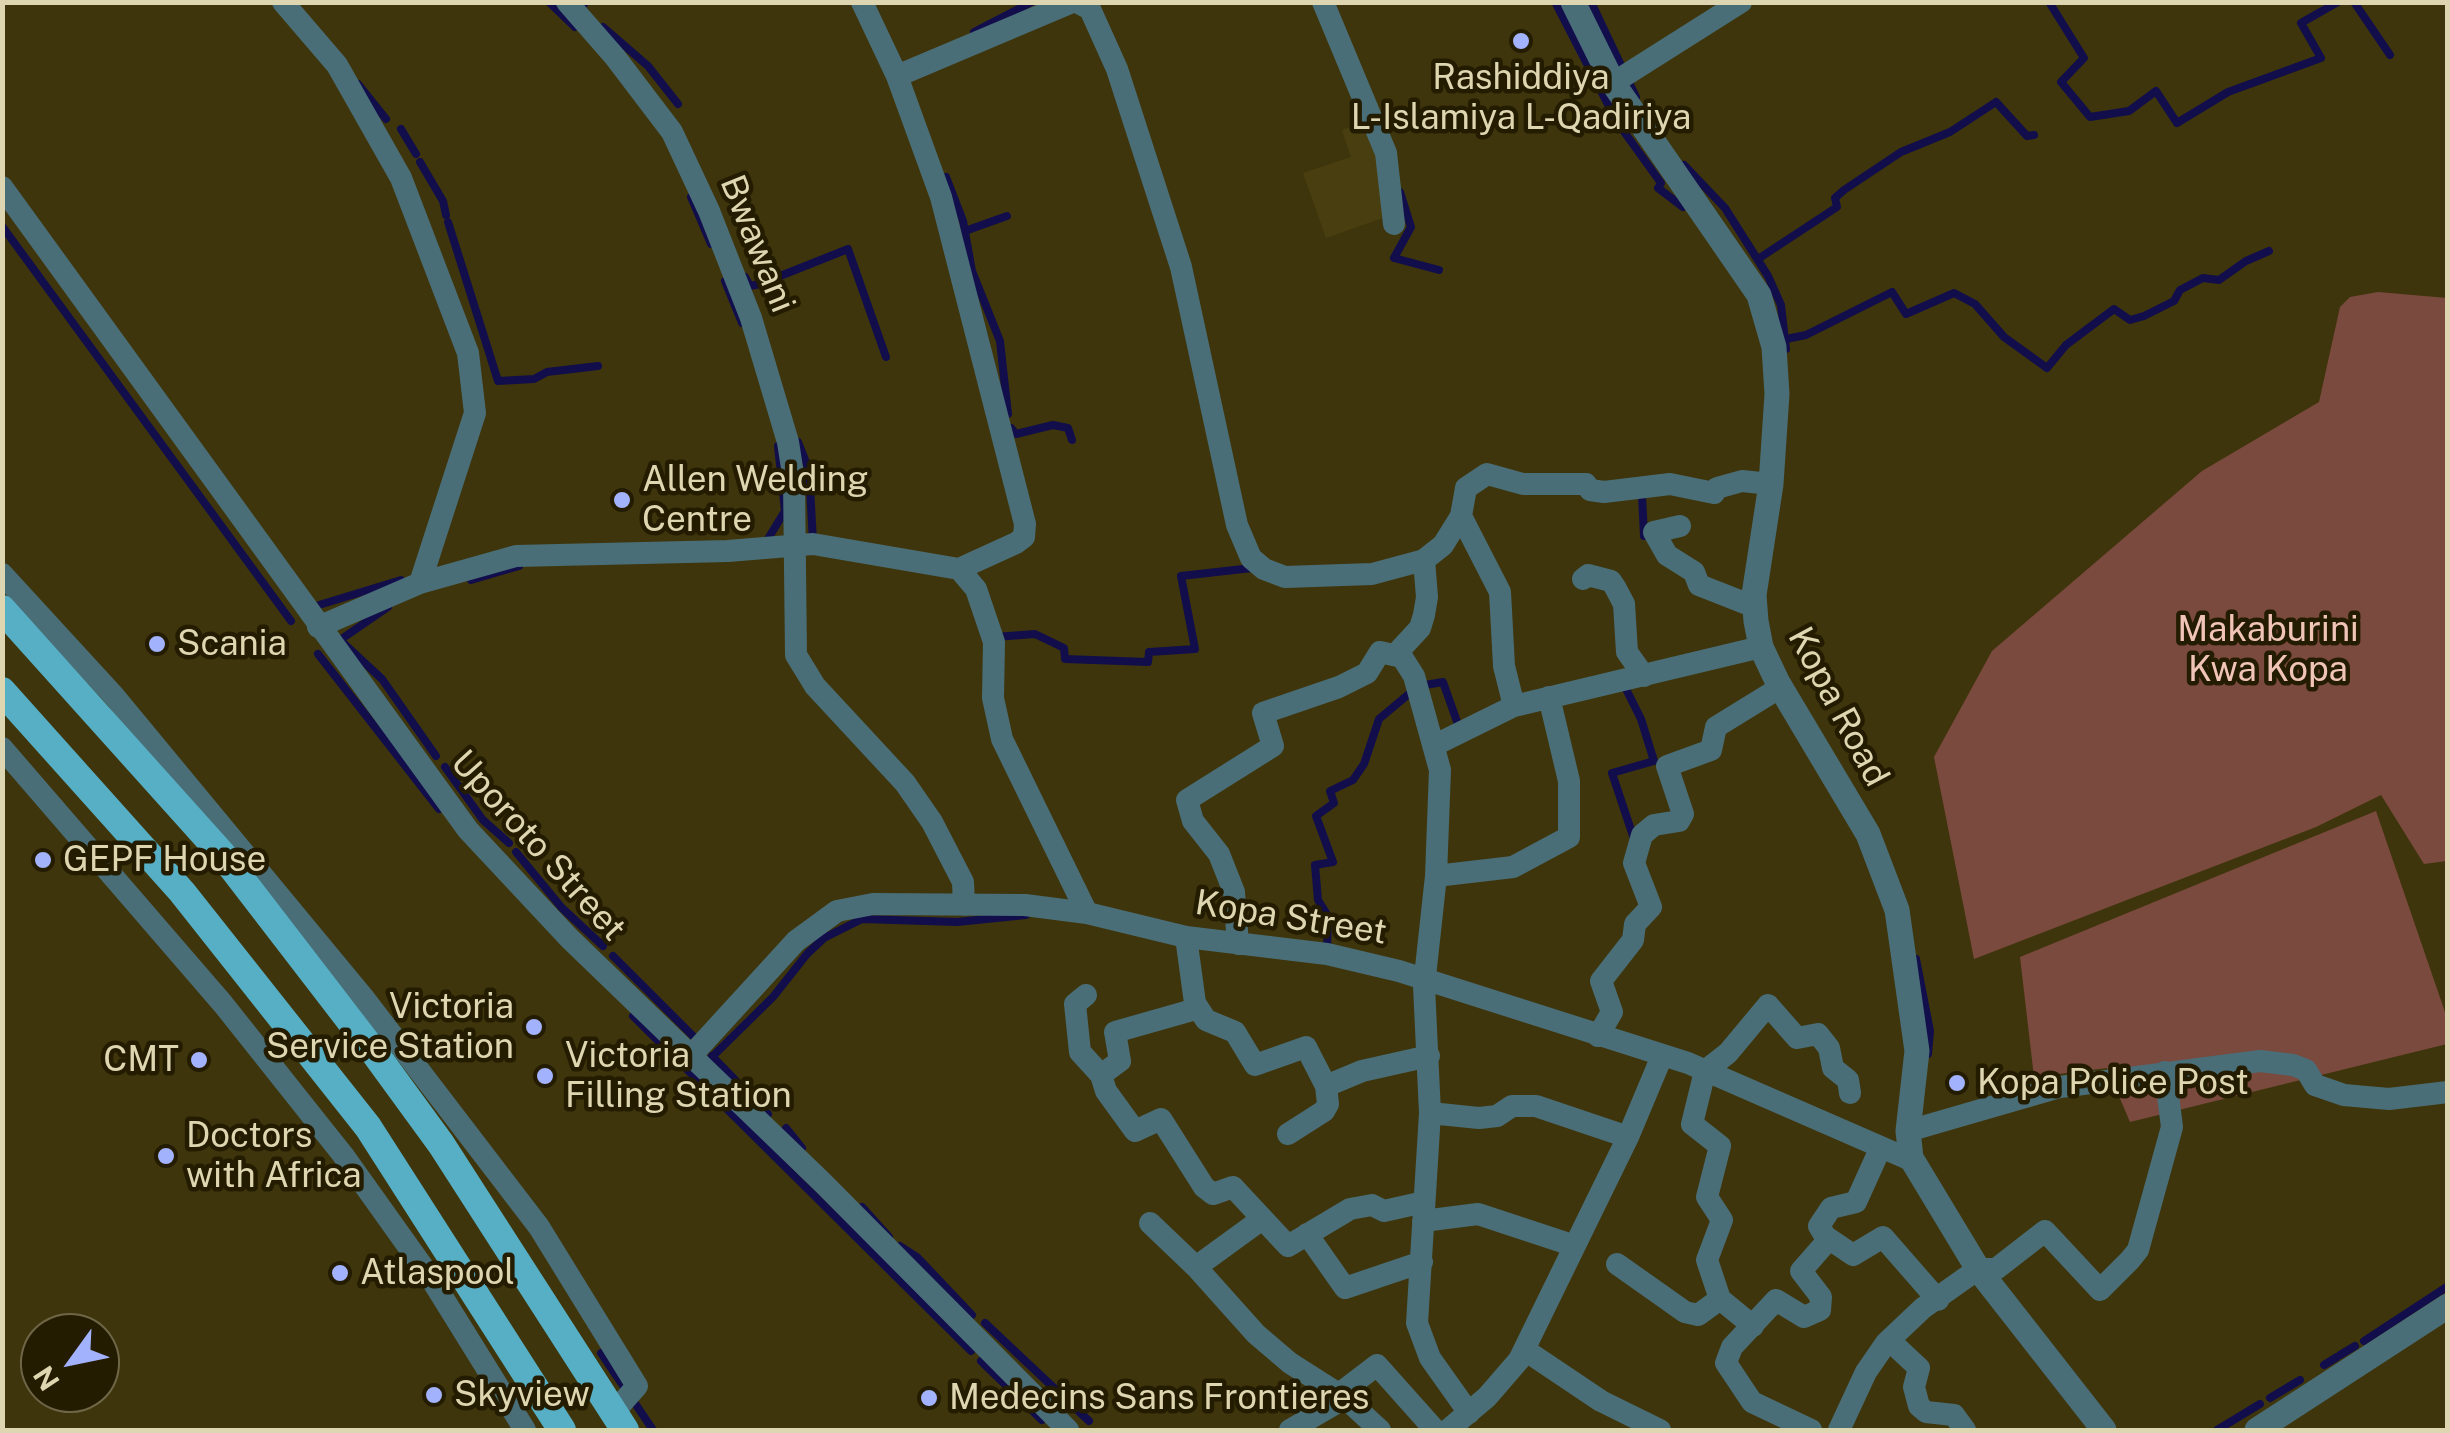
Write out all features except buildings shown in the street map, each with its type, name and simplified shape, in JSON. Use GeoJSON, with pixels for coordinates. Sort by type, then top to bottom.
{"type":"FeatureCollection","features":[{"type":"Feature","properties":{"kind":"highway"},"geometry":{"type":"LineString","coordinates":[[2,608],[221,853],[440,1144],[620,1421]]}},
{"type":"Feature","properties":{"kind":"highway"},"geometry":{"type":"LineString","coordinates":[[2,690],[182,892],[368,1128],[562,1430]]}},
{"type":"Feature","properties":{"kind":"street"},"geometry":{"type":"LineString","coordinates":[[283,2],[337,65],[402,178],[468,353],[475,413],[420,584]]}},
{"type":"Feature","properties":{"kind":"street","name":"Bwawani"},"geometry":{"type":"LineString","coordinates":[[567,2],[616,57],[672,132],[709,211],[750,318],[788,442],[797,548],[794,648],[801,666],[905,783],[932,822],[963,882],[964,905]]}},
{"type":"Feature","properties":{"kind":"street"},"geometry":{"type":"LineString","coordinates":[[318,628],[420,584],[516,556],[797,548],[813,544],[960,569],[1024,537],[1024,524],[941,197],[897,76],[862,2]]}},
{"type":"Feature","properties":{"kind":"street"},"geometry":{"type":"LineString","coordinates":[[897,76],[1074,2],[1090,9],[1116,69],[1177,252],[1237,526],[1251,558],[1264,569],[1285,576],[1321,579],[1372,574],[1424,560],[1442,544],[1462,516]]}},
{"type":"Feature","properties":{"kind":"street"},"geometry":{"type":"LineString","coordinates":[[1324,2],[1386,152],[1394,224]]}},
{"type":"Feature","properties":{"kind":"street","name":"Kopa Road"},"geometry":{"type":"LineString","coordinates":[[1573,2],[1613,84],[1759,295],[1774,347],[1777,394],[1756,607],[1761,647],[1868,834],[1896,910],[1917,1050],[1908,1131],[1913,1160],[1978,1269],[2104,1430]]}},
{"type":"Feature","properties":{"kind":"street"},"geometry":{"type":"LineString","coordinates":[[1613,84],[1740,2]]}},
{"type":"Feature","properties":{"kind":"street","name":"Uporoto Street"},"geometry":{"type":"LineString","coordinates":[[2,187],[468,830],[689,1058],[823,1183],[1068,1430]]}},
{"type":"Feature","properties":{"kind":"street"},"geometry":{"type":"LineString","coordinates":[[1514,706],[1504,666],[1500,592],[1462,516],[1462,494],[1487,474],[1523,484],[1586,484],[1590,490],[1604,492],[1670,484],[1714,493],[1716,488],[1742,481],[1771,484]]}},
{"type":"Feature","properties":{"kind":"street"},"geometry":{"type":"LineString","coordinates":[[1680,526],[1654,532],[1667,555],[1694,572],[1699,584],[1756,607]]}},
{"type":"Feature","properties":{"kind":"street"},"geometry":{"type":"LineString","coordinates":[[1396,654],[1420,628],[1424,615],[1428,598],[1424,560]]}},
{"type":"Feature","properties":{"kind":"street"},"geometry":{"type":"LineString","coordinates":[[960,569],[976,590],[994,642],[993,698],[1002,740],[1087,914]]}},
{"type":"Feature","properties":{"kind":"street"},"geometry":{"type":"LineString","coordinates":[[2,574],[114,696],[464,1125],[539,1227],[637,1386],[620,1421]]}},
{"type":"Feature","properties":{"kind":"street"},"geometry":{"type":"LineString","coordinates":[[1583,579],[1588,575],[1611,581],[1616,587],[1624,604],[1628,652],[1644,676]]}},
{"type":"Feature","properties":{"kind":"street"},"geometry":{"type":"LineString","coordinates":[[1435,745],[1514,706],[1761,647]]}},
{"type":"Feature","properties":{"kind":"street"},"geometry":{"type":"LineString","coordinates":[[1238,944],[1234,892],[1219,854],[1193,820],[1187,800],[1273,746],[1263,713],[1323,694],[1367,673],[1380,652],[1396,654],[1410,665],[1440,770],[1436,876],[1425,980],[1430,1113],[1417,1307],[1420,1339],[1454,1426]]}},
{"type":"Feature","properties":{"kind":"street"},"geometry":{"type":"LineString","coordinates":[[1598,1036],[1612,1012],[1601,981],[1633,940],[1635,924],[1651,907],[1634,862],[1642,836],[1654,825],[1679,821],[1683,814],[1667,766],[1711,750],[1716,726],[1781,686]]}},
{"type":"Feature","properties":{"kind":"street"},"geometry":{"type":"LineString","coordinates":[[1436,876],[1514,868],[1570,837],[1569,781],[1549,698]]}},
{"type":"Feature","properties":{"kind":"street"},"geometry":{"type":"LineString","coordinates":[[2,748],[223,1004],[342,1155],[430,1277],[525,1430]]}},
{"type":"Feature","properties":{"kind":"street","name":"Kopa Street"},"geometry":{"type":"LineString","coordinates":[[689,1058],[796,941],[837,911],[872,904],[1025,905],[1087,914],[1186,937],[1327,954],[1425,980],[1706,1071],[1913,1160]]}},
{"type":"Feature","properties":{"kind":"street"},"geometry":{"type":"LineString","coordinates":[[1186,937],[1196,1009],[1215,1026],[1235,1032],[1255,1066],[1306,1046],[1326,1086],[1328,1104],[1324,1111],[1288,1134]]}},
{"type":"Feature","properties":{"kind":"street"},"geometry":{"type":"LineString","coordinates":[[1086,995],[1075,1004],[1080,1052],[1100,1075],[1106,1091],[1135,1131],[1160,1119],[1204,1187],[1213,1194],[1232,1187],[1262,1219],[1268,1220],[1288,1246],[1350,1208],[1372,1204],[1384,1212],[1478,1214],[1572,1245]]}},
{"type":"Feature","properties":{"kind":"street"},"geometry":{"type":"LineString","coordinates":[[1753,1326],[1720,1299],[1707,1260],[1722,1223],[1707,1196],[1720,1146],[1692,1120],[1706,1071],[1728,1052],[1768,1005],[1796,1036],[1818,1034],[1830,1048],[1832,1068],[1848,1080],[1850,1093]]}},
{"type":"Feature","properties":{"kind":"street"},"geometry":{"type":"LineString","coordinates":[[1100,1075],[1120,1060],[1115,1032],[1196,1009]]}},
{"type":"Feature","properties":{"kind":"street"},"geometry":{"type":"LineString","coordinates":[[1326,1086],[1362,1071],[1428,1056]]}},
{"type":"Feature","properties":{"kind":"street"},"geometry":{"type":"LineString","coordinates":[[1454,1426],[1498,1385],[1525,1350],[1662,1056]]}},
{"type":"Feature","properties":{"kind":"street"},"geometry":{"type":"LineString","coordinates":[[1908,1131],[2060,1087],[2278,1061],[2306,1070],[2315,1086],[2344,1095],[2389,1099],[2448,1092]]}},
{"type":"Feature","properties":{"kind":"street"},"geometry":{"type":"LineString","coordinates":[[1839,1430],[1866,1372],[1889,1340],[1978,1269],[1996,1269],[2045,1232],[2100,1290],[2130,1260],[2138,1250],[2172,1127],[2165,1072]]}},
{"type":"Feature","properties":{"kind":"street"},"geometry":{"type":"LineString","coordinates":[[1430,1113],[1479,1118],[1498,1116],[1512,1106],[1536,1106],[1628,1136]]}},
{"type":"Feature","properties":{"kind":"street"},"geometry":{"type":"LineString","coordinates":[[440,1144],[464,1125]]}},
{"type":"Feature","properties":{"kind":"street"},"geometry":{"type":"LineString","coordinates":[[1880,1149],[1856,1202],[1830,1208],[1819,1226],[1829,1239],[1857,1256],[1883,1237],[1938,1300]]}},
{"type":"Feature","properties":{"kind":"street"},"geometry":{"type":"LineString","coordinates":[[1196,1267],[1262,1219]]}},
{"type":"Feature","properties":{"kind":"street"},"geometry":{"type":"LineString","coordinates":[[1150,1224],[1196,1267],[1256,1334],[1342,1396],[1380,1430]]}},
{"type":"Feature","properties":{"kind":"street"},"geometry":{"type":"LineString","coordinates":[[1306,1234],[1348,1289],[1422,1262]]}},
{"type":"Feature","properties":{"kind":"street"},"geometry":{"type":"LineString","coordinates":[[1811,1430],[1752,1402],[1726,1365],[1732,1347],[1776,1300],[1804,1317],[1820,1310],[1821,1296],[1801,1271],[1829,1239]]}},
{"type":"Feature","properties":{"kind":"street"},"geometry":{"type":"LineString","coordinates":[[1616,1264],[1685,1312],[1698,1315],[1720,1299]]}},
{"type":"Feature","properties":{"kind":"street"},"geometry":{"type":"LineString","coordinates":[[2257,1430],[2448,1306]]}},
{"type":"Feature","properties":{"kind":"street"},"geometry":{"type":"LineString","coordinates":[[1889,1340],[1918,1368],[1914,1387],[1919,1406],[1926,1412],[1954,1415],[1965,1430]]}},
{"type":"Feature","properties":{"kind":"street"},"geometry":{"type":"LineString","coordinates":[[1525,1350],[1601,1401],[1660,1430]]}},
{"type":"Feature","properties":{"kind":"street"},"geometry":{"type":"LineString","coordinates":[[1290,1430],[1342,1396],[1376,1364],[1454,1426]]}},
{"type":"Feature","properties":{"kind":"shaded area"},"geometry":{"type":"Polygon","coordinates":[[[1368,121],[1400,212],[1326,238],[1303,173],[1351,157],[1342,130],[1368,121]]]}},
{"type":"Feature","properties":{"kind":"green space","name":"Makaburini Kwa Kopa"},"geometry":{"type":"Polygon","coordinates":[[[2378,292],[2447,298],[2447,861],[2424,864],[2381,795],[2316,827],[1974,959],[1934,757],[1992,651],[2202,471],[2319,402],[2340,307],[2350,297],[2378,292]]]}},
{"type":"Feature","properties":{"kind":"green space"},"geometry":{"type":"Polygon","coordinates":[[[2376,811],[2447,1018],[2447,1044],[2130,1122],[2107,1068],[2034,1077],[2020,957],[2376,811]]]}},
{"type":"Feature","properties":{"kind":"waterway"},"geometry":{"type":"LineString","coordinates":[[549,2],[575,27]]}},
{"type":"Feature","properties":{"kind":"waterway"},"geometry":{"type":"LineString","coordinates":[[974,32],[1032,2]]}},
{"type":"Feature","properties":{"kind":"waterway"},"geometry":{"type":"LineString","coordinates":[[1555,2],[1617,122],[1661,183],[1658,188],[1683,207]]}},
{"type":"Feature","properties":{"kind":"waterway"},"geometry":{"type":"LineString","coordinates":[[1591,2],[1636,97]]}},
{"type":"Feature","properties":{"kind":"waterway"},"geometry":{"type":"LineString","coordinates":[[2049,2],[2084,58],[2061,82],[2090,117],[2129,111],[2156,91],[2177,123],[2228,92],[2321,58],[2301,23],[2338,2]]}},
{"type":"Feature","properties":{"kind":"waterway"},"geometry":{"type":"LineString","coordinates":[[2354,2],[2390,55]]}},
{"type":"Feature","properties":{"kind":"waterway"},"geometry":{"type":"LineString","coordinates":[[603,27],[648,66],[678,104]]}},
{"type":"Feature","properties":{"kind":"waterway"},"geometry":{"type":"LineString","coordinates":[[358,84],[386,119]]}},
{"type":"Feature","properties":{"kind":"waterway"},"geometry":{"type":"LineString","coordinates":[[1758,259],[1837,207],[1835,198],[1844,190],[1901,152],[1950,132],[1996,102],[2027,136],[2034,135]]}},
{"type":"Feature","properties":{"kind":"waterway"},"geometry":{"type":"LineString","coordinates":[[401,129],[416,154]]}},
{"type":"Feature","properties":{"kind":"waterway"},"geometry":{"type":"LineString","coordinates":[[420,162],[443,201],[446,215]]}},
{"type":"Feature","properties":{"kind":"waterway"},"geometry":{"type":"LineString","coordinates":[[1684,165],[1725,208],[1768,276],[1781,305],[1786,349]]}},
{"type":"Feature","properties":{"kind":"waterway"},"geometry":{"type":"LineString","coordinates":[[946,177],[963,221],[972,271],[1000,341],[1008,414]]}},
{"type":"Feature","properties":{"kind":"waterway"},"geometry":{"type":"LineString","coordinates":[[1400,192],[1411,227],[1394,258],[1439,270]]}},
{"type":"Feature","properties":{"kind":"waterway"},"geometry":{"type":"LineString","coordinates":[[691,197],[711,244]]}},
{"type":"Feature","properties":{"kind":"waterway"},"geometry":{"type":"LineString","coordinates":[[965,231],[1007,216]]}},
{"type":"Feature","properties":{"kind":"waterway"},"geometry":{"type":"LineString","coordinates":[[448,222],[498,381],[534,379],[547,372],[598,366]]}},
{"type":"Feature","properties":{"kind":"waterway"},"geometry":{"type":"LineString","coordinates":[[2,226],[291,621]]}},
{"type":"Feature","properties":{"kind":"waterway"},"geometry":{"type":"LineString","coordinates":[[745,277],[750,286],[760,284],[848,249],[886,357]]}},
{"type":"Feature","properties":{"kind":"waterway"},"geometry":{"type":"LineString","coordinates":[[1786,339],[1806,335],[1892,292],[1906,314],[1954,293],[1975,304],[2004,337],[2047,368],[2066,345],[2114,309],[2130,320],[2144,316],[2174,301],[2180,290],[2203,278],[2219,280],[2269,251]]}},
{"type":"Feature","properties":{"kind":"waterway"},"geometry":{"type":"LineString","coordinates":[[725,281],[742,323]]}},
{"type":"Feature","properties":{"kind":"waterway"},"geometry":{"type":"LineString","coordinates":[[1011,428],[1016,434],[1053,425],[1068,428],[1072,440]]}},
{"type":"Feature","properties":{"kind":"waterway"},"geometry":{"type":"LineString","coordinates":[[798,442],[809,470],[813,541]]}},
{"type":"Feature","properties":{"kind":"waterway"},"geometry":{"type":"LineString","coordinates":[[766,542],[785,511],[778,446]]}},
{"type":"Feature","properties":{"kind":"waterway"},"geometry":{"type":"LineString","coordinates":[[1637,492],[1642,495],[1644,536]]}},
{"type":"Feature","properties":{"kind":"waterway"},"geometry":{"type":"LineString","coordinates":[[471,580],[519,566]]}},
{"type":"Feature","properties":{"kind":"waterway"},"geometry":{"type":"LineString","coordinates":[[995,637],[1035,634],[1064,648],[1065,659],[1148,662],[1149,652],[1195,649],[1181,576],[1252,568]]}},
{"type":"Feature","properties":{"kind":"waterway"},"geometry":{"type":"LineString","coordinates":[[319,605],[401,580]]}},
{"type":"Feature","properties":{"kind":"waterway"},"geometry":{"type":"LineString","coordinates":[[388,607],[340,640],[382,679],[436,756]]}},
{"type":"Feature","properties":{"kind":"waterway"},"geometry":{"type":"LineString","coordinates":[[318,654],[439,809]]}},
{"type":"Feature","properties":{"kind":"waterway"},"geometry":{"type":"LineString","coordinates":[[1422,681],[1425,685],[1443,682],[1460,730]]}},
{"type":"Feature","properties":{"kind":"waterway"},"geometry":{"type":"LineString","coordinates":[[1621,687],[1625,687],[1641,719],[1654,761],[1612,773],[1633,836]]}},
{"type":"Feature","properties":{"kind":"waterway"},"geometry":{"type":"LineString","coordinates":[[1327,952],[1328,916],[1318,900],[1315,865],[1333,862],[1316,816],[1334,803],[1330,791],[1353,780],[1364,764],[1379,719],[1416,688]]}},
{"type":"Feature","properties":{"kind":"waterway"},"geometry":{"type":"LineString","coordinates":[[445,767],[483,820],[509,843]]}},
{"type":"Feature","properties":{"kind":"waterway"},"geometry":{"type":"LineString","coordinates":[[516,852],[562,908],[603,946]]}},
{"type":"Feature","properties":{"kind":"waterway"},"geometry":{"type":"LineString","coordinates":[[712,1057],[773,997],[824,938],[862,919],[957,922],[1026,915]]}},
{"type":"Feature","properties":{"kind":"waterway"},"geometry":{"type":"LineString","coordinates":[[613,956],[699,1042]]}},
{"type":"Feature","properties":{"kind":"waterway"},"geometry":{"type":"LineString","coordinates":[[1916,959],[1930,1031],[1928,1054]]}},
{"type":"Feature","properties":{"kind":"waterway"},"geometry":{"type":"LineString","coordinates":[[633,1016],[971,1351]]}},
{"type":"Feature","properties":{"kind":"waterway"},"geometry":{"type":"LineString","coordinates":[[712,1056],[768,1114]]}},
{"type":"Feature","properties":{"kind":"waterway"},"geometry":{"type":"LineString","coordinates":[[786,1128],[802,1148]]}},
{"type":"Feature","properties":{"kind":"waterway"},"geometry":{"type":"LineString","coordinates":[[862,1207],[889,1237]]}},
{"type":"Feature","properties":{"kind":"waterway"},"geometry":{"type":"LineString","coordinates":[[900,1246],[917,1257],[972,1315]]}},
{"type":"Feature","properties":{"kind":"waterway"},"geometry":{"type":"LineString","coordinates":[[2364,1341],[2448,1286]]}},
{"type":"Feature","properties":{"kind":"waterway"},"geometry":{"type":"LineString","coordinates":[[985,1323],[1089,1421]]}},
{"type":"Feature","properties":{"kind":"waterway"},"geometry":{"type":"LineString","coordinates":[[2340,1355],[2355,1346]]}},
{"type":"Feature","properties":{"kind":"waterway"},"geometry":{"type":"LineString","coordinates":[[601,1353],[653,1430]]}},
{"type":"Feature","properties":{"kind":"waterway"},"geometry":{"type":"LineString","coordinates":[[2324,1365],[2337,1357]]}},
{"type":"Feature","properties":{"kind":"waterway"},"geometry":{"type":"LineString","coordinates":[[981,1361],[1042,1420]]}},
{"type":"Feature","properties":{"kind":"waterway"},"geometry":{"type":"LineString","coordinates":[[2270,1398],[2300,1380]]}},
{"type":"Feature","properties":{"kind":"waterway"},"geometry":{"type":"LineString","coordinates":[[2217,1430],[2260,1404]]}},
{"type":"Feature","properties":{"kind":"place","name":"Rashiddiya L-Islamiya L-Qadiriya"},"geometry":{"type":"Point","coordinates":[1521,41]}},
{"type":"Feature","properties":{"kind":"place","name":"Allen Welding Centre"},"geometry":{"type":"Point","coordinates":[622,500]}},
{"type":"Feature","properties":{"kind":"place","name":"Scania"},"geometry":{"type":"Point","coordinates":[157,644]}},
{"type":"Feature","properties":{"kind":"place","name":"GEPF House"},"geometry":{"type":"Point","coordinates":[43,860]}},
{"type":"Feature","properties":{"kind":"place","name":"Victoria Service Station"},"geometry":{"type":"Point","coordinates":[534,1027]}},
{"type":"Feature","properties":{"kind":"place","name":"CMT"},"geometry":{"type":"Point","coordinates":[199,1060]}},
{"type":"Feature","properties":{"kind":"place","name":"Victoria Filling Station"},"geometry":{"type":"Point","coordinates":[545,1076]}},
{"type":"Feature","properties":{"kind":"place","name":"Kopa Police Post"},"geometry":{"type":"Point","coordinates":[1957,1083]}},
{"type":"Feature","properties":{"kind":"place","name":"Doctors with Africa"},"geometry":{"type":"Point","coordinates":[166,1156]}},
{"type":"Feature","properties":{"kind":"place","name":"Atlaspool"},"geometry":{"type":"Point","coordinates":[340,1273]}},
{"type":"Feature","properties":{"kind":"place","name":"Skyview"},"geometry":{"type":"Point","coordinates":[434,1395]}},
{"type":"Feature","properties":{"kind":"place","name":"Medecins Sans Frontieres"},"geometry":{"type":"Point","coordinates":[929,1398]}}]}
